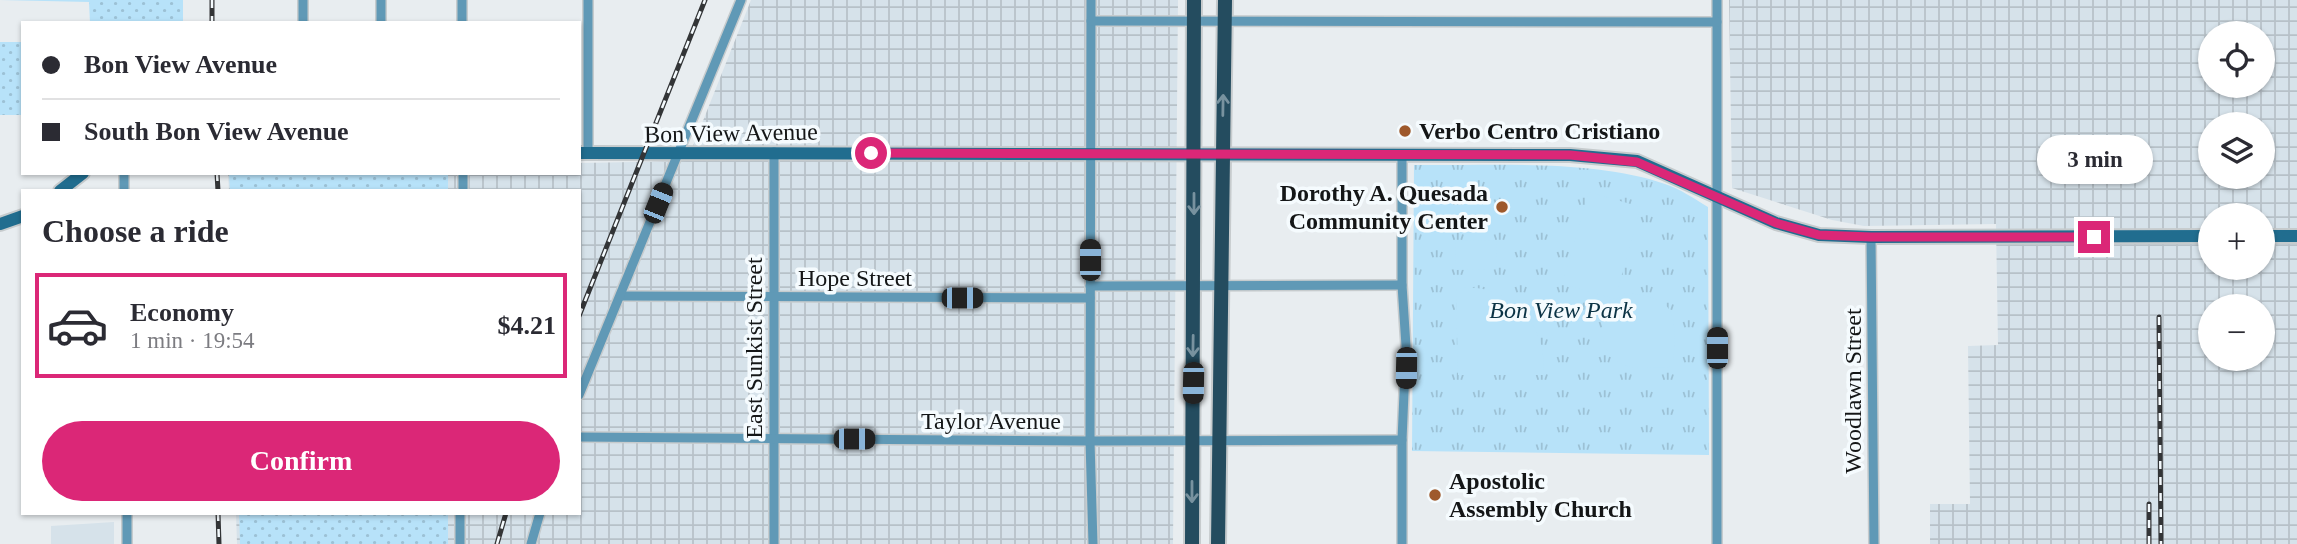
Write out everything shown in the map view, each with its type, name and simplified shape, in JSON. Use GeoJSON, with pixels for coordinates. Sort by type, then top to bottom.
{"type":"FeatureCollection","features":[{"type":"Feature","properties":{"kind":"main road"},"geometry":{"type":"LineString","coordinates":[[1192,544],[1194,0]]}},
{"type":"Feature","properties":{"kind":"main road"},"geometry":{"type":"LineString","coordinates":[[1217,544],[1225,0]]}},
{"type":"Feature","properties":{"kind":"street"},"geometry":{"type":"LineString","coordinates":[[303,0],[303,21]]}},
{"type":"Feature","properties":{"kind":"street"},"geometry":{"type":"LineString","coordinates":[[381,0],[381,21]]}},
{"type":"Feature","properties":{"kind":"street"},"geometry":{"type":"LineString","coordinates":[[462,0],[462,21]]}},
{"type":"Feature","properties":{"kind":"street"},"geometry":{"type":"LineString","coordinates":[[584,153],[588,0]]}},
{"type":"Feature","properties":{"kind":"street"},"geometry":{"type":"LineString","coordinates":[[581,390],[741,0]]}},
{"type":"Feature","properties":{"kind":"street"},"geometry":{"type":"LineString","coordinates":[[1091,0],[1090,441],[1093,544]]}},
{"type":"Feature","properties":{"kind":"street"},"geometry":{"type":"LineString","coordinates":[[1717,0],[1717,544]]}},
{"type":"Feature","properties":{"kind":"street"},"geometry":{"type":"LineString","coordinates":[[1091,21],[1717,22]]}},
{"type":"Feature","properties":{"kind":"street","name":"East Sunkist Street"},"geometry":{"type":"LineString","coordinates":[[774,152],[774,544]]}},
{"type":"Feature","properties":{"kind":"street","name":"Bon View Avenue"},"geometry":{"type":"LineString","coordinates":[[584,153],[1570,155],[1637,162],[1776,223],[1819,235],[2198,236]]}},
{"type":"Feature","properties":{"kind":"street"},"geometry":{"type":"LineString","coordinates":[[1402,155],[1402,285],[1406,346],[1402,440],[1402,544]]}},
{"type":"Feature","properties":{"kind":"street"},"geometry":{"type":"LineString","coordinates":[[63,189],[80,175]]}},
{"type":"Feature","properties":{"kind":"street"},"geometry":{"type":"LineString","coordinates":[[0,224],[21,217]]}},
{"type":"Feature","properties":{"kind":"street"},"geometry":{"type":"LineString","coordinates":[[2275,236],[2297,236]]}},
{"type":"Feature","properties":{"kind":"street","name":"Woodlawn Street"},"geometry":{"type":"LineString","coordinates":[[1871,237],[1874,544]]}},
{"type":"Feature","properties":{"kind":"street"},"geometry":{"type":"LineString","coordinates":[[1090,286],[1402,285]]}},
{"type":"Feature","properties":{"kind":"street","name":"Hope Street"},"geometry":{"type":"LineString","coordinates":[[621,296],[1090,298]]}},
{"type":"Feature","properties":{"kind":"street","name":"Taylor Avenue"},"geometry":{"type":"LineString","coordinates":[[581,437],[1090,441],[1402,440]]}},
{"type":"Feature","properties":{"kind":"street"},"geometry":{"type":"LineString","coordinates":[[127,515],[127,544]]}},
{"type":"Feature","properties":{"kind":"street"},"geometry":{"type":"LineString","coordinates":[[460,515],[460,544]]}},
{"type":"Feature","properties":{"kind":"street"},"geometry":{"type":"LineString","coordinates":[[531,544],[539,515]]}},
{"type":"Feature","properties":{"kind":"shaded area"},"geometry":{"type":"Polygon","coordinates":[[[751,0],[1178,0],[1173,544],[237,544],[236,515],[581,515],[581,189],[229,189],[228,175],[581,175],[581,163],[687,161],[751,0]]]}},
{"type":"Feature","properties":{"kind":"shaded area"},"geometry":{"type":"Polygon","coordinates":[[[1729,0],[2297,0],[2297,544],[1930,544],[1930,504],[1970,504],[1968,346],[1998,345],[1996,224],[1864,226],[1832,220],[1732,188],[1729,0]]]}},
{"type":"Feature","properties":{"kind":"shaded area"},"geometry":{"type":"Polygon","coordinates":[[[114,522],[114,544],[51,544],[51,526],[114,522]]]}},
{"type":"Feature","properties":{"kind":"green space"},"geometry":{"type":"Polygon","coordinates":[[[0,0],[183,0],[183,21],[90,21],[89,2],[0,0]]]}},
{"type":"Feature","properties":{"kind":"green space"},"geometry":{"type":"Polygon","coordinates":[[[0,42],[21,42],[21,115],[0,115],[0,42]]]}},
{"type":"Feature","properties":{"kind":"green space","name":"Bon View Park"},"geometry":{"type":"Polygon","coordinates":[[[1414,165],[1541,165],[1606,171],[1665,184],[1708,207],[1709,455],[1412,451],[1414,165]]]}},
{"type":"Feature","properties":{"kind":"green space"},"geometry":{"type":"Polygon","coordinates":[[[229,175],[448,175],[448,189],[230,189],[229,175]]]}},
{"type":"Feature","properties":{"kind":"green space"},"geometry":{"type":"Polygon","coordinates":[[[1589,192],[1641,207],[1615,299],[1562,284],[1589,192]]]}},
{"type":"Feature","properties":{"kind":"green space"},"geometry":{"type":"Polygon","coordinates":[[[1455,240],[1497,241],[1496,269],[1456,270],[1455,240]]]}},
{"type":"Feature","properties":{"kind":"green space"},"geometry":{"type":"Polygon","coordinates":[[[1456,288],[1483,289],[1510,301],[1521,310],[1537,333],[1543,360],[1543,375],[1458,375],[1456,288]]]}},
{"type":"Feature","properties":{"kind":"green space"},"geometry":{"type":"Polygon","coordinates":[[[1625,293],[1656,299],[1665,304],[1670,312],[1674,332],[1674,362],[1668,368],[1629,367],[1616,360],[1605,346],[1603,319],[1612,304],[1625,293]]]}},
{"type":"Feature","properties":{"kind":"green space"},"geometry":{"type":"Polygon","coordinates":[[[239,515],[448,515],[448,544],[240,544],[239,515]]]}},
{"type":"Feature","properties":{"kind":"railway"},"geometry":{"type":"LineString","coordinates":[[212,0],[212,21]]}},
{"type":"Feature","properties":{"kind":"railway"},"geometry":{"type":"LineString","coordinates":[[581,311],[705,0]]}},
{"type":"Feature","properties":{"kind":"railway"},"geometry":{"type":"LineString","coordinates":[[217,175],[218,189]]}},
{"type":"Feature","properties":{"kind":"railway"},"geometry":{"type":"LineString","coordinates":[[2159,317],[2161,544]]}},
{"type":"Feature","properties":{"kind":"railway"},"geometry":{"type":"LineString","coordinates":[[2149,504],[2149,544]]}},
{"type":"Feature","properties":{"kind":"railway"},"geometry":{"type":"LineString","coordinates":[[218,515],[219,544]]}},
{"type":"Feature","properties":{"kind":"railway"},"geometry":{"type":"LineString","coordinates":[[497,544],[505,515]]}},
{"type":"Feature","properties":{"kind":"place","name":"Verbo Centro Cristiano"},"geometry":{"type":"Point","coordinates":[1405,131]}},
{"type":"Feature","properties":{"kind":"place","name":"Dorothy A. Quesada Community Center"},"geometry":{"type":"Point","coordinates":[1502,207]}},
{"type":"Feature","properties":{"kind":"place","name":"Apostolic Assembly Church"},"geometry":{"type":"Point","coordinates":[1435,495]}},
{"type":"Feature","properties":{"kind":"route"},"geometry":{"type":"LineString","coordinates":[[871,153],[1570,155],[1637,162],[1776,223],[1819,235],[2094,237]]}}]}
